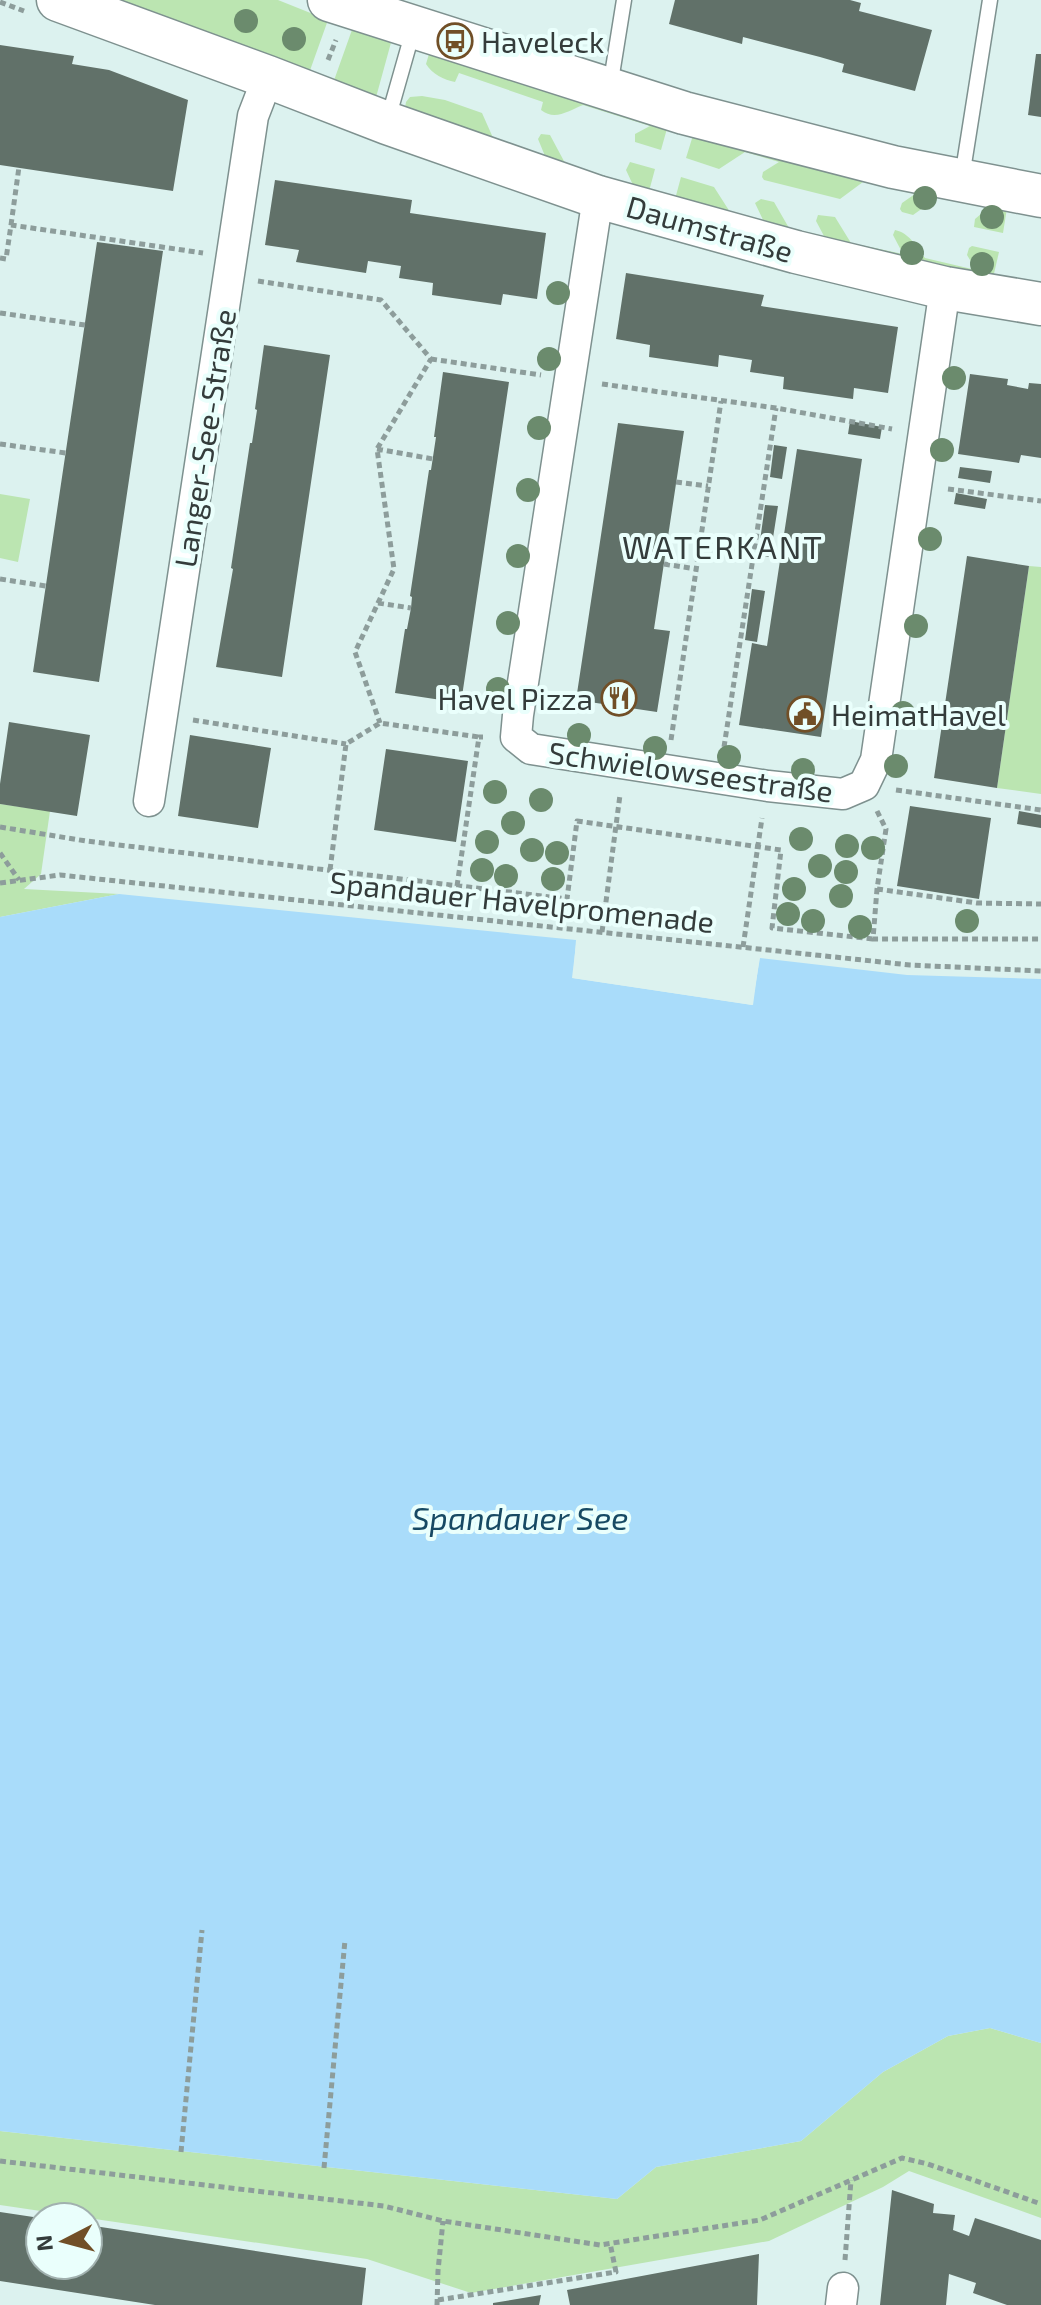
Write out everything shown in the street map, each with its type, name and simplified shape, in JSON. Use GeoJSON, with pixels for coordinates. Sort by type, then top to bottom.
{"type":"FeatureCollection","features":[{"type":"Feature","properties":{"kind":"main road","name":"Daumstraße"},"geometry":{"type":"LineString","coordinates":[[66,1],[387,123],[598,197],[796,252],[945,288],[1041,304]]}},
{"type":"Feature","properties":{"kind":"main road"},"geometry":{"type":"LineString","coordinates":[[332,19],[414,29],[684,113],[822,149],[1041,196]]}},
{"type":"Feature","properties":{"kind":"street","name":"Langer-See-Straße"},"geometry":{"type":"LineString","coordinates":[[149,801],[253,116],[268,77]]}},
{"type":"Feature","properties":{"kind":"street","name":"Schwielowseestraße"},"geometry":{"type":"LineString","coordinates":[[598,197],[516,737],[531,749],[768,786],[843,794],[864,785],[876,760],[945,288]]}},
{"type":"Feature","properties":{"kind":"lane"},"geometry":{"type":"LineString","coordinates":[[610,90],[624,0]]}},
{"type":"Feature","properties":{"kind":"lane"},"geometry":{"type":"LineString","coordinates":[[961,181],[990,0]]}},
{"type":"Feature","properties":{"kind":"lane"},"geometry":{"type":"LineString","coordinates":[[387,123],[414,29]]}},
{"type":"Feature","properties":{"kind":"path"},"geometry":{"type":"LineString","coordinates":[[326,67],[332,19]]}},
{"type":"Feature","properties":{"kind":"path"},"geometry":{"type":"LineString","coordinates":[[0,258],[6,259],[19,167]]}},
{"type":"Feature","properties":{"kind":"path"},"geometry":{"type":"LineString","coordinates":[[11,225],[381,300],[431,359],[776,408],[923,433]]}},
{"type":"Feature","properties":{"kind":"path"},"geometry":{"type":"LineString","coordinates":[[0,313],[85,325]]}},
{"type":"Feature","properties":{"kind":"path"},"geometry":{"type":"LineString","coordinates":[[380,723],[355,652],[394,569],[377,449],[431,359]]}},
{"type":"Feature","properties":{"kind":"path"},"geometry":{"type":"LineString","coordinates":[[667,769],[721,401]]}},
{"type":"Feature","properties":{"kind":"path"},"geometry":{"type":"LineString","coordinates":[[720,778],[776,408]]}},
{"type":"Feature","properties":{"kind":"path"},"geometry":{"type":"LineString","coordinates":[[0,444],[66,453]]}},
{"type":"Feature","properties":{"kind":"path"},"geometry":{"type":"LineString","coordinates":[[377,449],[433,459]]}},
{"type":"Feature","properties":{"kind":"path"},"geometry":{"type":"LineString","coordinates":[[676,482],[708,486]]}},
{"type":"Feature","properties":{"kind":"path"},"geometry":{"type":"LineString","coordinates":[[915,484],[1041,501]]}},
{"type":"Feature","properties":{"kind":"path"},"geometry":{"type":"LineString","coordinates":[[664,564],[696,569]]}},
{"type":"Feature","properties":{"kind":"path"},"geometry":{"type":"LineString","coordinates":[[0,579],[46,586]]}},
{"type":"Feature","properties":{"kind":"path"},"geometry":{"type":"LineString","coordinates":[[378,603],[411,608]]}},
{"type":"Feature","properties":{"kind":"path"},"geometry":{"type":"LineString","coordinates":[[162,715],[346,744],[380,723],[479,737],[516,737]]}},
{"type":"Feature","properties":{"kind":"path"},"geometry":{"type":"LineString","coordinates":[[457,886],[479,737]]}},
{"type":"Feature","properties":{"kind":"path"},"geometry":{"type":"LineString","coordinates":[[330,870],[346,744]]}},
{"type":"Feature","properties":{"kind":"path"},"geometry":{"type":"LineString","coordinates":[[602,932],[625,763]]}},
{"type":"Feature","properties":{"kind":"path"},"geometry":{"type":"LineString","coordinates":[[864,785],[1041,810]]}},
{"type":"Feature","properties":{"kind":"path"},"geometry":{"type":"LineString","coordinates":[[864,785],[886,829],[873,939]]}},
{"type":"Feature","properties":{"kind":"path"},"geometry":{"type":"LineString","coordinates":[[743,947],[768,786]]}},
{"type":"Feature","properties":{"kind":"path"},"geometry":{"type":"LineString","coordinates":[[0,827],[86,841],[567,899],[577,821],[616,825],[781,850],[772,928],[873,939],[1041,939]]}},
{"type":"Feature","properties":{"kind":"path"},"geometry":{"type":"LineString","coordinates":[[0,853],[19,880]]}},
{"type":"Feature","properties":{"kind":"path","name":"Spandauer Havelpromenade"},"geometry":{"type":"LineString","coordinates":[[0,883],[60,875],[910,965],[1041,971]]}},
{"type":"Feature","properties":{"kind":"path"},"geometry":{"type":"LineString","coordinates":[[877,889],[977,903],[1041,904]]}},
{"type":"Feature","properties":{"kind":"path"},"geometry":{"type":"LineString","coordinates":[[181,2152],[202,1930]]}},
{"type":"Feature","properties":{"kind":"path"},"geometry":{"type":"LineString","coordinates":[[324,2168],[345,1940]]}},
{"type":"Feature","properties":{"kind":"path"},"geometry":{"type":"LineString","coordinates":[[0,2161],[384,2206],[443,2221],[600,2245],[760,2220],[902,2158],[928,2164],[1041,2204]]}},
{"type":"Feature","properties":{"kind":"path"},"geometry":{"type":"LineString","coordinates":[[842,2297],[851,2180]]}},
{"type":"Feature","properties":{"kind":"path"},"geometry":{"type":"LineString","coordinates":[[443,2221],[438,2302],[616,2272],[610,2243]]}},
{"type":"Feature","properties":{"kind":"green space"},"geometry":{"type":"Polygon","coordinates":[[[103,0],[278,0],[328,20],[308,76],[103,0]]]}},
{"type":"Feature","properties":{"kind":"green space"},"geometry":{"type":"Polygon","coordinates":[[[353,27],[392,39],[375,101],[332,86],[353,27]]]}},
{"type":"Feature","properties":{"kind":"green space"},"geometry":{"type":"Polygon","coordinates":[[[429,54],[668,125],[661,150],[635,142],[635,134],[650,126],[583,105],[551,115],[541,110],[543,102],[459,73],[455,82],[443,78],[426,64],[429,54]]]}},
{"type":"Feature","properties":{"kind":"green space"},"geometry":{"type":"Polygon","coordinates":[[[410,97],[445,100],[482,113],[494,140],[405,108],[410,97]]]}},
{"type":"Feature","properties":{"kind":"green space"},"geometry":{"type":"Polygon","coordinates":[[[694,132],[1007,208],[1003,233],[974,227],[975,219],[988,208],[937,198],[913,215],[900,209],[902,203],[915,194],[863,182],[840,199],[764,180],[763,172],[779,162],[745,152],[719,169],[686,158],[694,132]]]}},
{"type":"Feature","properties":{"kind":"green space"},"geometry":{"type":"Polygon","coordinates":[[[541,134],[550,135],[565,163],[633,185],[626,170],[630,162],[655,169],[648,195],[497,141],[545,156],[538,139],[541,134]]]}},
{"type":"Feature","properties":{"kind":"green space"},"geometry":{"type":"Polygon","coordinates":[[[681,177],[714,187],[730,212],[764,222],[755,203],[761,199],[774,202],[789,228],[824,236],[816,221],[818,215],[835,217],[851,243],[903,254],[893,235],[895,230],[909,237],[925,258],[976,270],[967,255],[969,248],[999,252],[993,278],[674,203],[681,177]]]}},
{"type":"Feature","properties":{"kind":"green space"},"geometry":{"type":"Polygon","coordinates":[[[0,494],[30,499],[18,562],[0,558],[0,494]]]}},
{"type":"Feature","properties":{"kind":"green space"},"geometry":{"type":"Polygon","coordinates":[[[1029,566],[1041,567],[1041,794],[997,788],[1029,566]]]}},
{"type":"Feature","properties":{"kind":"green space"},"geometry":{"type":"Polygon","coordinates":[[[0,804],[50,811],[41,874],[24,889],[119,894],[0,917],[0,804]]]}},
{"type":"Feature","properties":{"kind":"green space"},"geometry":{"type":"Polygon","coordinates":[[[990,2028],[1041,2043],[1041,2218],[909,2171],[883,2187],[769,2241],[471,2293],[367,2259],[104,2220],[104,2201],[24,2201],[24,2209],[0,2205],[0,2131],[617,2199],[656,2167],[801,2141],[883,2072],[948,2036],[990,2028]]]}},
{"type":"Feature","properties":{"kind":"water","name":"Spandauer See"},"geometry":{"type":"Polygon","coordinates":[[[119,894],[576,940],[573,978],[752,1005],[760,958],[907,975],[1041,979],[1041,2043],[990,2028],[948,2036],[883,2072],[801,2141],[656,2167],[617,2199],[0,2131],[0,917],[119,894]]]}},
{"type":"Feature","properties":{"kind":"pier"},"geometry":{"type":"Polygon","coordinates":[[[577,936],[580,940],[576,975],[749,1001],[756,957],[760,954],[753,1005],[572,978],[577,936]]]}},
{"type":"Feature","properties":{"kind":"building"},"geometry":{"type":"Polygon","coordinates":[[[675,0],[850,0],[861,3],[859,11],[932,30],[915,91],[842,72],[844,64],[820,57],[743,37],[742,44],[669,24],[675,0]]]}},
{"type":"Feature","properties":{"kind":"building"},"geometry":{"type":"Polygon","coordinates":[[[0,45],[74,56],[72,64],[109,70],[188,100],[173,191],[0,165],[0,45]]]}},
{"type":"Feature","properties":{"kind":"building"},"geometry":{"type":"Polygon","coordinates":[[[1036,54],[1041,54],[1041,117],[1028,115],[1036,54]]]}},
{"type":"Feature","properties":{"kind":"building"},"geometry":{"type":"Polygon","coordinates":[[[275,180],[412,200],[410,213],[546,233],[537,299],[503,294],[501,305],[432,295],[433,283],[399,278],[401,266],[368,261],[366,273],[296,262],[299,250],[265,245],[275,180]]]}},
{"type":"Feature","properties":{"kind":"building"},"geometry":{"type":"Polygon","coordinates":[[[97,242],[163,251],[99,682],[33,672],[97,242]]]}},
{"type":"Feature","properties":{"kind":"building"},"geometry":{"type":"Polygon","coordinates":[[[626,273],[764,295],[761,306],[898,327],[888,393],[854,388],[853,399],[783,389],[784,377],[750,372],[752,360],[719,355],[718,367],[649,357],[650,345],[616,339],[626,273]]]}},
{"type":"Feature","properties":{"kind":"building"},"geometry":{"type":"Polygon","coordinates":[[[264,345],[330,355],[282,677],[216,667],[257,410],[264,345]]]}},
{"type":"Feature","properties":{"kind":"building"},"geometry":{"type":"Polygon","coordinates":[[[443,372],[509,382],[461,703],[395,693],[411,608],[410,596],[436,437],[443,372]]]}},
{"type":"Feature","properties":{"kind":"building"},"geometry":{"type":"Polygon","coordinates":[[[970,374],[1008,379],[1007,385],[1028,389],[1029,383],[1041,384],[1041,458],[1021,455],[1019,463],[958,454],[970,374]]]}},
{"type":"Feature","properties":{"kind":"building"},"geometry":{"type":"Polygon","coordinates":[[[850,421],[882,427],[880,439],[848,434],[850,421]]]}},
{"type":"Feature","properties":{"kind":"building"},"geometry":{"type":"Polygon","coordinates":[[[618,423],[684,431],[654,629],[670,631],[657,712],[576,700],[618,423]]]}},
{"type":"Feature","properties":{"kind":"building"},"geometry":{"type":"Polygon","coordinates":[[[774,445],[787,447],[782,479],[770,477],[774,445]]]}},
{"type":"Feature","properties":{"kind":"building"},"geometry":{"type":"Polygon","coordinates":[[[797,449],[862,459],[821,737],[739,725],[752,643],[767,646],[797,449]]]}},
{"type":"Feature","properties":{"kind":"building"},"geometry":{"type":"Polygon","coordinates":[[[960,467],[992,471],[990,483],[958,478],[960,467]]]}},
{"type":"Feature","properties":{"kind":"building"},"geometry":{"type":"Polygon","coordinates":[[[956,493],[987,499],[985,509],[954,504],[956,493]]]}},
{"type":"Feature","properties":{"kind":"building"},"geometry":{"type":"Polygon","coordinates":[[[765,505],[778,506],[770,557],[758,555],[765,505]]]}},
{"type":"Feature","properties":{"kind":"building"},"geometry":{"type":"Polygon","coordinates":[[[967,556],[1029,566],[997,788],[934,778],[967,556]]]}},
{"type":"Feature","properties":{"kind":"building"},"geometry":{"type":"Polygon","coordinates":[[[752,589],[765,591],[757,642],[745,640],[752,589]]]}},
{"type":"Feature","properties":{"kind":"building"},"geometry":{"type":"Polygon","coordinates":[[[9,722],[90,735],[77,816],[0,804],[9,722]]]}},
{"type":"Feature","properties":{"kind":"building"},"geometry":{"type":"Polygon","coordinates":[[[190,735],[271,748],[258,828],[178,816],[190,735]]]}},
{"type":"Feature","properties":{"kind":"building"},"geometry":{"type":"Polygon","coordinates":[[[386,749],[468,761],[456,842],[374,830],[386,749]]]}},
{"type":"Feature","properties":{"kind":"building"},"geometry":{"type":"Polygon","coordinates":[[[910,806],[991,818],[979,899],[897,886],[910,806]]]}},
{"type":"Feature","properties":{"kind":"building"},"geometry":{"type":"Polygon","coordinates":[[[1019,811],[1041,815],[1041,828],[1017,824],[1019,811]]]}},
{"type":"Feature","properties":{"kind":"building"},"geometry":{"type":"Polygon","coordinates":[[[892,2190],[934,2204],[933,2213],[955,2215],[953,2230],[969,2236],[975,2218],[1041,2240],[1041,2305],[1007,2305],[973,2293],[976,2283],[949,2274],[946,2305],[880,2305],[892,2190]]]}},
{"type":"Feature","properties":{"kind":"building"},"geometry":{"type":"Polygon","coordinates":[[[0,2212],[24,2216],[24,2281],[104,2281],[104,2227],[366,2268],[362,2305],[155,2305],[0,2281],[0,2212]]]}},
{"type":"Feature","properties":{"kind":"building"},"geometry":{"type":"Polygon","coordinates":[[[759,2254],[757,2305],[570,2305],[567,2290],[759,2254]]]}},
{"type":"Feature","properties":{"kind":"building"},"geometry":{"type":"Polygon","coordinates":[[[541,2295],[539,2305],[493,2305],[493,2303],[541,2295]]]}},
{"type":"Feature","properties":{"kind":"place","name":"Haveleck"},"geometry":{"type":"Point","coordinates":[455,41]}},
{"type":"Feature","properties":{"kind":"place","name":"Havel Pizza"},"geometry":{"type":"Point","coordinates":[619,698]}},
{"type":"Feature","properties":{"kind":"place","name":"HeimatHavel"},"geometry":{"type":"Point","coordinates":[805,714]}},
{"type":"Feature","properties":{"kind":"district","name":"WATERKANT"},"geometry":{"type":"Point","coordinates":[723,546]}}]}
